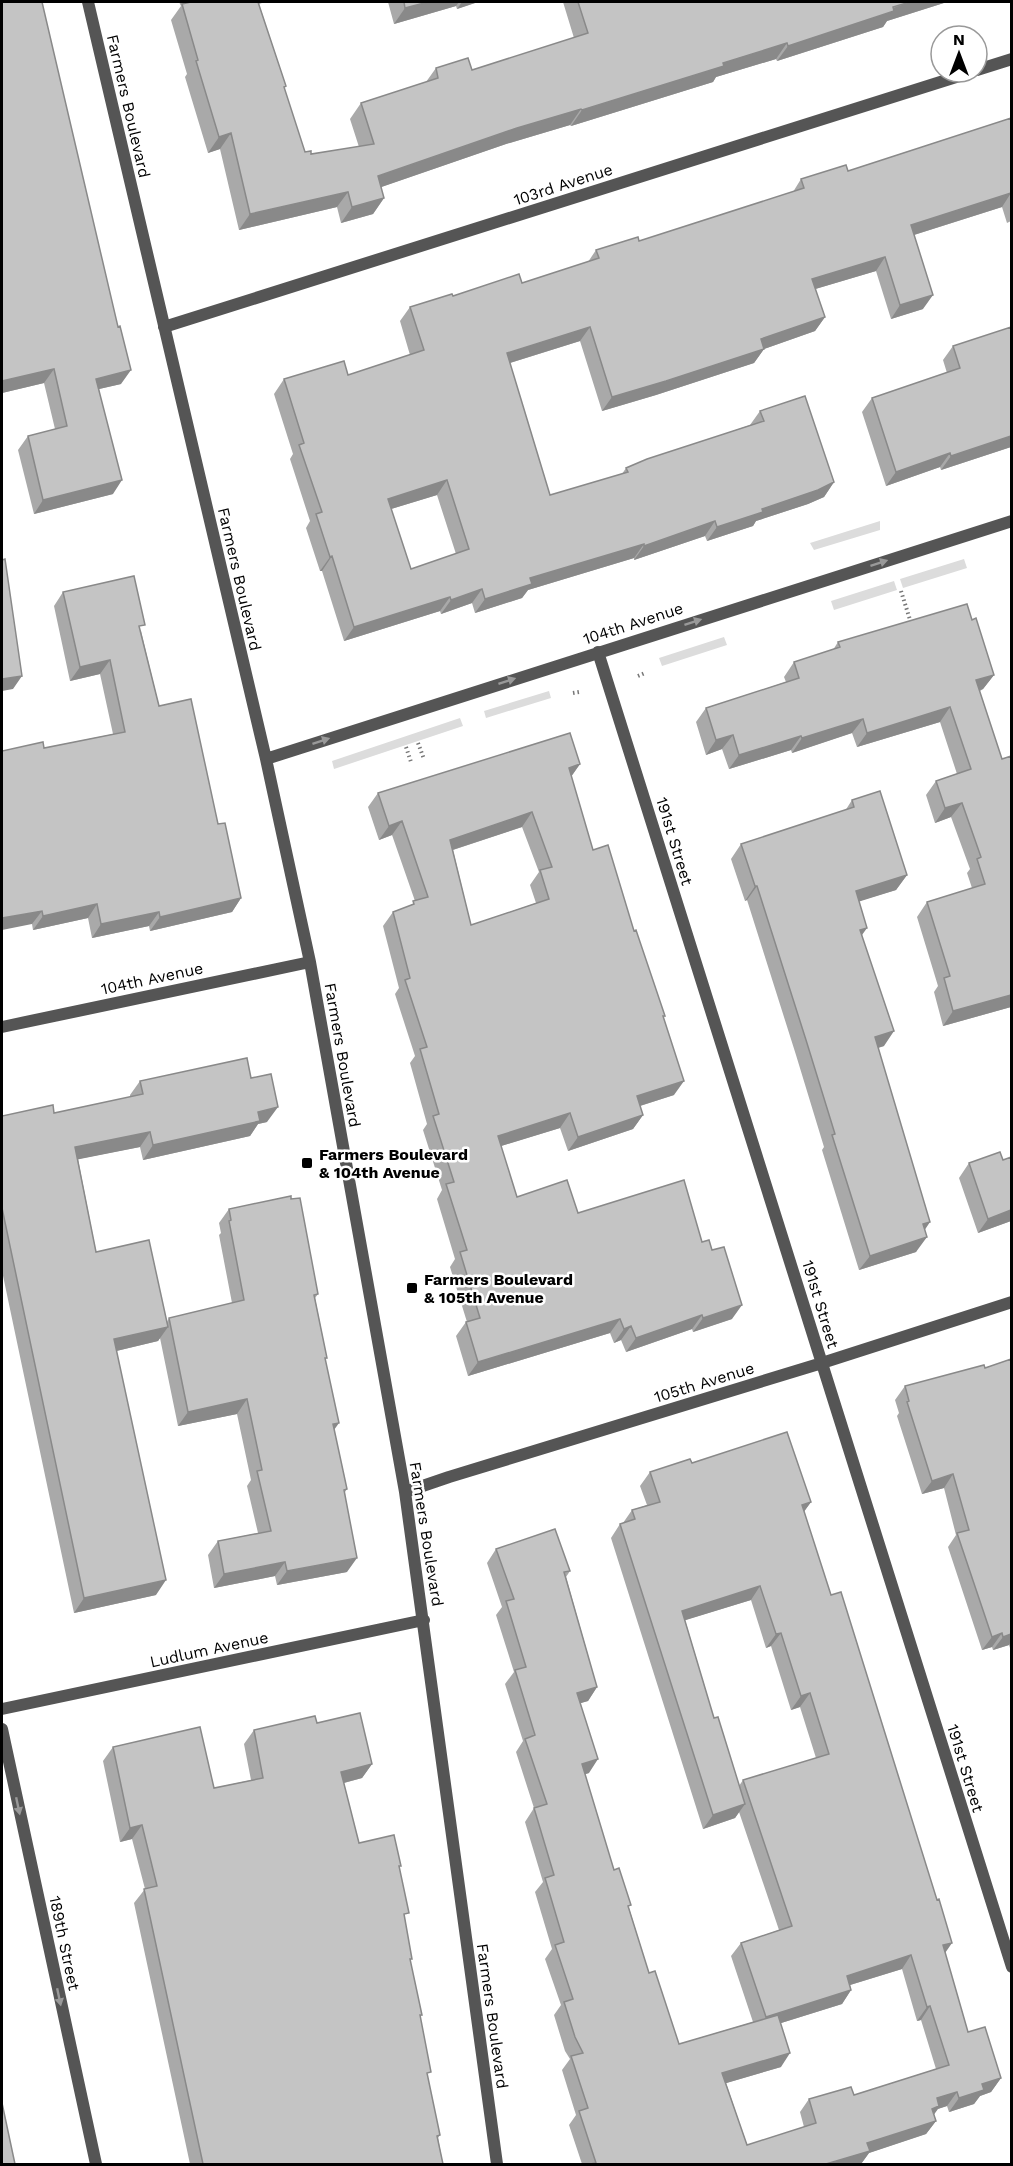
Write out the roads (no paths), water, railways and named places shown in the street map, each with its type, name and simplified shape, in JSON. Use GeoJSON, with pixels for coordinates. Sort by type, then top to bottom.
{"type":"FeatureCollection","features":[{"type":"Feature","properties":{"kind":"street","name":"Farmers Boulevard"},"geometry":{"type":"LineString","coordinates":[[88,2],[266,759],[310,962],[405,1492],[497,2164]]}},
{"type":"Feature","properties":{"kind":"street"},"geometry":{"type":"LineString","coordinates":[[989,66],[1011,59]]}},
{"type":"Feature","properties":{"kind":"street","name":"103rd Avenue"},"geometry":{"type":"LineString","coordinates":[[164,327],[934,84]]}},
{"type":"Feature","properties":{"kind":"street","name":"104th Avenue"},"geometry":{"type":"LineString","coordinates":[[266,759],[598,652],[1011,524]]}},
{"type":"Feature","properties":{"kind":"street","name":"191st Street"},"geometry":{"type":"LineString","coordinates":[[598,652],[1011,1967]]}},
{"type":"Feature","properties":{"kind":"street","name":"104th Avenue"},"geometry":{"type":"LineString","coordinates":[[2,1027],[310,962]]}},
{"type":"Feature","properties":{"kind":"street","name":"105th Avenue"},"geometry":{"type":"LineString","coordinates":[[405,1492],[1011,1302]]}},
{"type":"Feature","properties":{"kind":"street","name":"Ludlum Avenue"},"geometry":{"type":"LineString","coordinates":[[2,1709],[424,1620]]}},
{"type":"Feature","properties":{"kind":"street","name":"189th Street"},"geometry":{"type":"LineString","coordinates":[[2,1729],[96,2164]]}},
{"type":"Feature","properties":{"kind":"place","name":"Farmers Boulevard & 104th Avenue"},"geometry":{"type":"Point","coordinates":[307,1163]}},
{"type":"Feature","properties":{"kind":"place","name":"Farmers Boulevard & 105th Avenue"},"geometry":{"type":"Point","coordinates":[412,1288]}}]}
